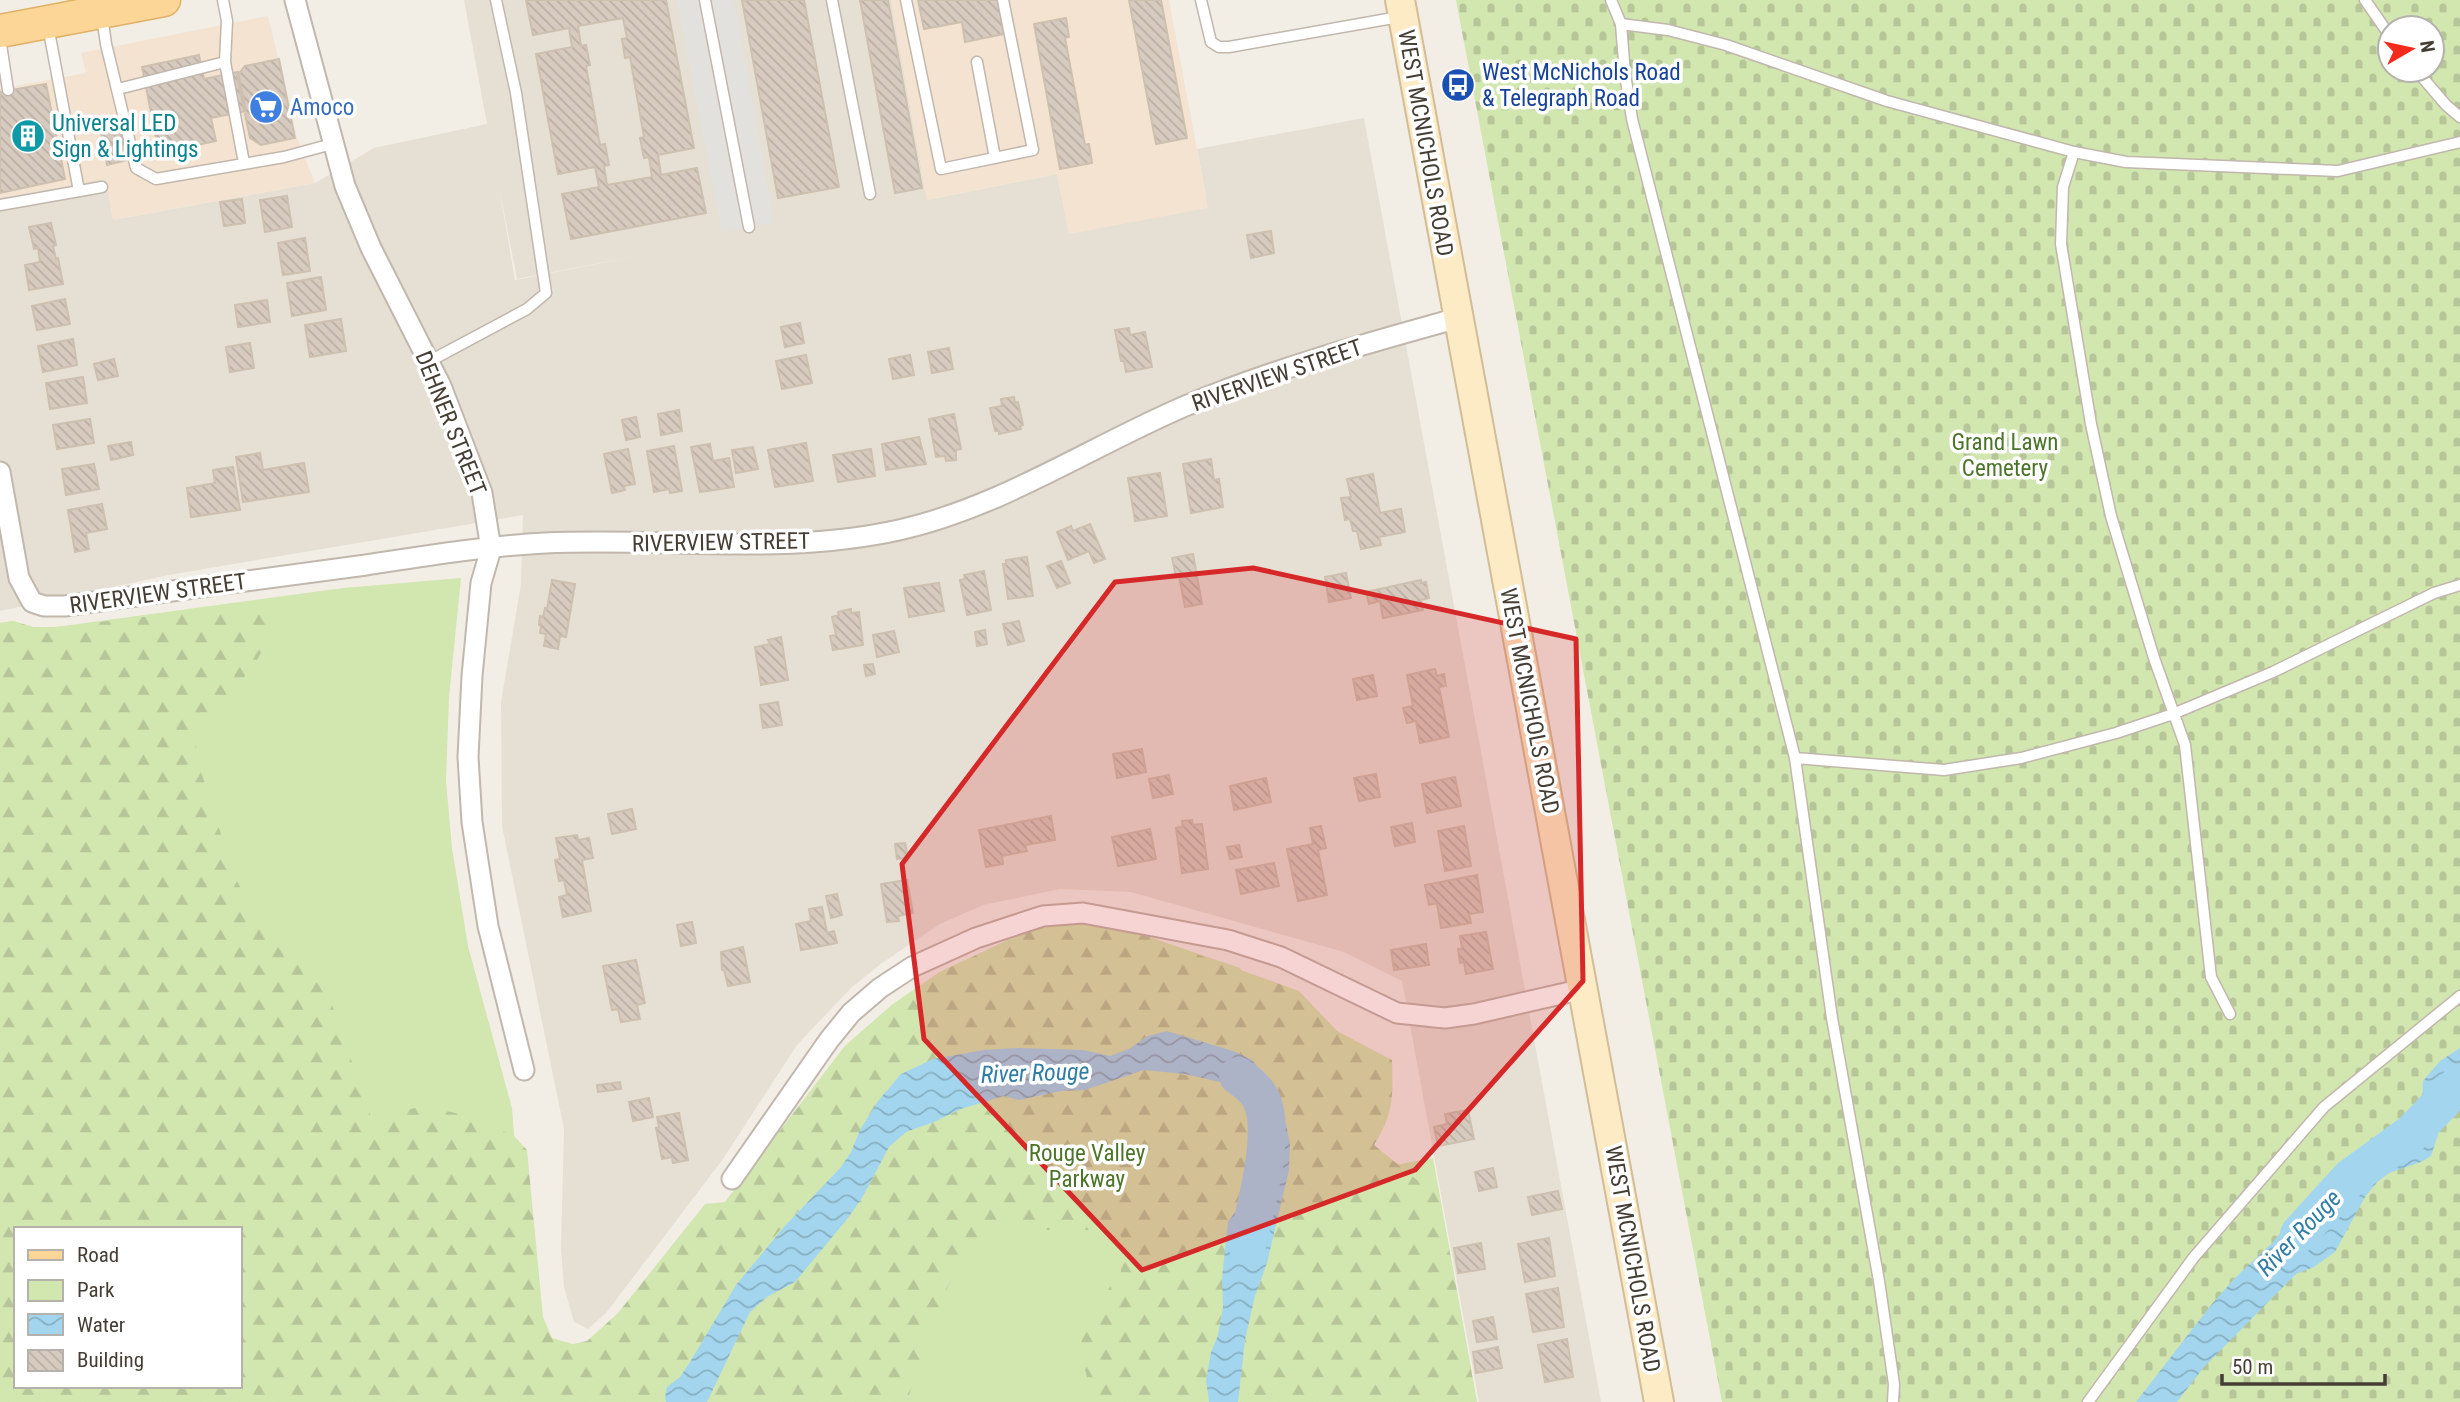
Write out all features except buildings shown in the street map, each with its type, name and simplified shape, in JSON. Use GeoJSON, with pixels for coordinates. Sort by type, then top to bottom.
{"type":"FeatureCollection","features":[{"type":"Feature","properties":{"kind":"main road"},"geometry":{"type":"LineString","coordinates":[[0,30],[164,0]]}},
{"type":"Feature","properties":{"kind":"main road","name":"WEST MCNICHOLS ROAD"},"geometry":{"type":"LineString","coordinates":[[1401,8],[1659,1402]]}},
{"type":"Feature","properties":{"kind":"street","name":"DEHNER STREET"},"geometry":{"type":"LineString","coordinates":[[295,0],[345,186],[371,248],[428,362],[482,493],[491,549],[481,583],[472,676],[468,757],[472,822],[488,926],[524,1070]]}},
{"type":"Feature","properties":{"kind":"street","name":"RIVERVIEW STREET"},"geometry":{"type":"LineString","coordinates":[[0,472],[19,578],[32,602],[44,607],[545,543],[761,545],[820,541],[895,531],[935,520],[999,497],[1180,409],[1251,379],[1310,359],[1458,318]]}},
{"type":"Feature","properties":{"kind":"street"},"geometry":{"type":"LineString","coordinates":[[732,1179],[829,1040],[851,1013],[912,967],[975,938],[1043,916],[1073,913],[1096,915],[1228,940],[1281,957],[1396,1013],[1417,1017],[1444,1018],[1474,1014],[1583,989]]}},
{"type":"Feature","properties":{"kind":"lane"},"geometry":{"type":"LineString","coordinates":[[223,0],[227,21],[225,62],[244,163]]}},
{"type":"Feature","properties":{"kind":"lane"},"geometry":{"type":"LineString","coordinates":[[428,362],[527,309],[546,293],[516,93],[496,0]]}},
{"type":"Feature","properties":{"kind":"lane"},"geometry":{"type":"LineString","coordinates":[[705,0],[750,227]]}},
{"type":"Feature","properties":{"kind":"lane"},"geometry":{"type":"LineString","coordinates":[[832,0],[870,194]]}},
{"type":"Feature","properties":{"kind":"lane"},"geometry":{"type":"LineString","coordinates":[[906,0],[941,169],[1033,150],[1003,0]]}},
{"type":"Feature","properties":{"kind":"lane"},"geometry":{"type":"LineString","coordinates":[[1201,0],[1211,42],[1220,47],[1401,8]]}},
{"type":"Feature","properties":{"kind":"lane"},"geometry":{"type":"LineString","coordinates":[[1611,0],[1621,23],[1632,119],[1795,758],[1832,1018],[1895,1384],[1893,1402]]}},
{"type":"Feature","properties":{"kind":"lane"},"geometry":{"type":"LineString","coordinates":[[2365,0],[2376,16]]}},
{"type":"Feature","properties":{"kind":"lane"},"geometry":{"type":"LineString","coordinates":[[102,12],[106,44],[136,168],[156,179],[284,156],[332,144]]}},
{"type":"Feature","properties":{"kind":"lane"},"geometry":{"type":"LineString","coordinates":[[47,22],[79,191]]}},
{"type":"Feature","properties":{"kind":"lane"},"geometry":{"type":"LineString","coordinates":[[1621,23],[1668,30],[1726,45],[1887,101],[2074,152],[2126,162],[2338,172],[2460,142]]}},
{"type":"Feature","properties":{"kind":"lane"},"geometry":{"type":"LineString","coordinates":[[0,38],[8,90]]}},
{"type":"Feature","properties":{"kind":"lane"},"geometry":{"type":"LineString","coordinates":[[118,89],[225,62]]}},
{"type":"Feature","properties":{"kind":"lane"},"geometry":{"type":"LineString","coordinates":[[977,62],[995,158]]}},
{"type":"Feature","properties":{"kind":"lane"},"geometry":{"type":"LineString","coordinates":[[2428,84],[2460,117]]}},
{"type":"Feature","properties":{"kind":"lane"},"geometry":{"type":"LineString","coordinates":[[2074,152],[2063,187],[2062,244],[2091,424],[2111,516],[2185,746],[2211,977],[2230,1014]]}},
{"type":"Feature","properties":{"kind":"lane"},"geometry":{"type":"LineString","coordinates":[[0,205],[102,187]]}},
{"type":"Feature","properties":{"kind":"lane"},"geometry":{"type":"LineString","coordinates":[[1795,758],[1944,770],[2021,758],[2116,733],[2173,714],[2273,672],[2434,593],[2460,585]]}},
{"type":"Feature","properties":{"kind":"lane"},"geometry":{"type":"LineString","coordinates":[[2088,1402],[2194,1257],[2324,1107],[2460,996]]}},
{"type":"Feature","properties":{"kind":"highlighted area"},"geometry":{"type":"Polygon","coordinates":[[[1253,568],[1576,639],[1583,981],[1415,1170],[1142,1270],[924,1039],[902,864],[1115,582],[1253,568]]]}},
{"type":"Feature","properties":{"kind":"shaded area"},"geometry":{"type":"Polygon","coordinates":[[[464,0],[891,0],[927,200],[1057,174],[1069,233],[1206,196],[1197,149],[1364,118],[1601,1402],[1479,1402],[1402,981],[1344,952],[1131,892],[1060,889],[983,905],[940,924],[882,963],[851,988],[797,1045],[723,1159],[606,1313],[588,1329],[574,1322],[564,1287],[561,1248],[564,1129],[502,826],[501,702],[521,584],[523,515],[169,575],[0,611],[0,196],[106,178],[113,220],[315,183],[374,148],[487,124],[464,0]],[[499,187],[515,280],[652,253],[517,279],[499,187]]]}},
{"type":"Feature","properties":{"kind":"shaded area"},"geometry":{"type":"Polygon","coordinates":[[[677,0],[734,0],[774,223],[722,232],[677,0]]]}},
{"type":"Feature","properties":{"kind":"shaded area"},"geometry":{"type":"Polygon","coordinates":[[[891,0],[1169,0],[1208,208],[1069,234],[1057,174],[927,200],[891,0]]]}},
{"type":"Feature","properties":{"kind":"shaded area"},"geometry":{"type":"Polygon","coordinates":[[[268,16],[297,138],[315,183],[113,220],[106,179],[0,198],[0,89],[86,73],[81,53],[268,16]]]}},
{"type":"Feature","properties":{"kind":"green space","name":"Grand Lawn Cemetery"},"geometry":{"type":"Polygon","coordinates":[[[1456,0],[2460,0],[2460,1402],[1722,1402],[1456,0]]]}},
{"type":"Feature","properties":{"kind":"green space","name":"Rouge Valley Parkway"},"geometry":{"type":"Polygon","coordinates":[[[461,578],[449,697],[446,781],[452,848],[468,946],[512,1108],[526,1289],[536,1336],[575,1377],[710,1222],[845,1046],[893,1004],[940,972],[1008,940],[1149,937],[1240,968],[1335,1176],[1433,1158],[1477,1402],[0,1402],[0,623],[13,621],[33,627],[56,627],[343,588],[461,578]]]}},
{"type":"Feature","properties":{"kind":"green space"},"geometry":{"type":"Polygon","coordinates":[[[205,610],[239,616],[258,614],[275,626],[255,664],[195,737],[198,765],[232,872],[248,901],[330,999],[371,1117],[420,1107],[451,1112],[474,1118],[514,1136],[527,1150],[543,1317],[552,1338],[573,1344],[587,1341],[618,1313],[705,1204],[725,1202],[845,1046],[893,1004],[940,972],[1052,923],[1102,925],[1149,937],[1299,991],[1337,1031],[1392,1060],[1389,1114],[1374,1145],[1417,1180],[1438,1187],[1477,1402],[1238,1402],[1245,1340],[1289,1170],[1275,1095],[1268,1080],[1252,1060],[1167,1031],[1148,1036],[1129,1049],[1110,1057],[1083,1050],[984,1050],[860,1130],[847,1156],[830,1178],[769,1243],[735,1285],[697,1352],[667,1387],[666,1402],[0,1402],[0,623],[13,621],[33,627],[56,627],[205,610]]]}},
{"type":"Feature","properties":{"kind":"green space"},"geometry":{"type":"Polygon","coordinates":[[[1144,1070],[1245,1088],[1258,1103],[1273,1142],[1275,1156],[1270,1180],[1252,1200],[1238,1208],[1225,1248],[1223,1307],[1206,1380],[1209,1402],[1094,1402],[1084,1366],[1081,1342],[1096,1306],[1121,1272],[1121,1236],[1094,1230],[1046,1230],[1024,1221],[989,1229],[963,1255],[944,1295],[907,1402],[707,1402],[750,1312],[767,1297],[795,1282],[848,1218],[862,1198],[889,1147],[906,1131],[961,1109],[1004,1096],[1019,1100],[1061,1091],[1085,1090],[1144,1070]]]}},
{"type":"Feature","properties":{"kind":"water"},"geometry":{"type":"Polygon","coordinates":[[[1167,1031],[1236,1052],[1252,1060],[1268,1080],[1286,1124],[1290,1144],[1289,1170],[1245,1340],[1238,1402],[1209,1402],[1206,1380],[1223,1307],[1222,1278],[1228,1222],[1238,1208],[1254,1201],[1269,1183],[1277,1159],[1273,1133],[1255,1098],[1246,1088],[1185,1074],[1144,1070],[1085,1090],[1061,1091],[1019,1100],[1004,1096],[961,1109],[906,1132],[889,1147],[862,1198],[795,1282],[767,1297],[750,1312],[707,1402],[666,1402],[667,1387],[680,1377],[736,1285],[784,1227],[841,1167],[878,1101],[901,1074],[933,1059],[984,1050],[1083,1050],[1110,1056],[1129,1049],[1148,1036],[1167,1031]]]}},
{"type":"Feature","properties":{"kind":"water"},"geometry":{"type":"Polygon","coordinates":[[[2460,1048],[2460,1070],[2442,1087],[2438,1135],[2431,1156],[2383,1175],[2365,1197],[2335,1252],[2314,1267],[2296,1274],[2204,1367],[2177,1402],[2136,1402],[2211,1305],[2292,1219],[2321,1200],[2346,1190],[2352,1169],[2366,1157],[2401,1146],[2421,1131],[2423,1081],[2440,1061],[2460,1048]]]}},
{"type":"Feature","properties":{"kind":"waterway","name":"River Rouge"},"geometry":{"type":"LineString","coordinates":[[1238,1076],[1250,1085],[1263,1104],[1267,1135],[1259,1194],[1247,1245]]}},
{"type":"Feature","properties":{"kind":"waterway","name":"River Rouge"},"geometry":{"type":"LineString","coordinates":[[2299,1234],[2350,1178],[2412,1133],[2460,1083]]}},
{"type":"Feature","properties":{"kind":"place","name":"West McNichols Road & Telegraph Road"},"geometry":{"type":"Point","coordinates":[1458,85]}},
{"type":"Feature","properties":{"kind":"place","name":"Amoco"},"geometry":{"type":"Point","coordinates":[266,107]}},
{"type":"Feature","properties":{"kind":"place","name":"Universal LED Sign & Lightings"},"geometry":{"type":"Point","coordinates":[28,136]}}]}
